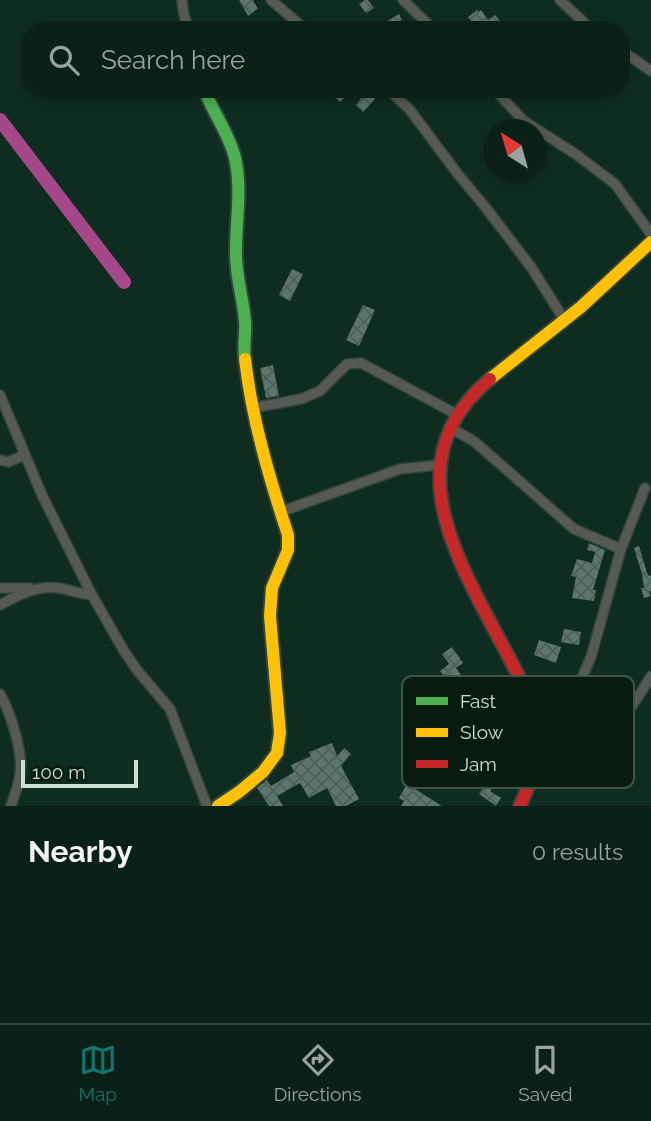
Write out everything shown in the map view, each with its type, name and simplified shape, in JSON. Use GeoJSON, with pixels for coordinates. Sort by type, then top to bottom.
{"type":"FeatureCollection","features":[{"type":"Feature","properties":{"kind":"street"},"geometry":{"type":"LineString","coordinates":[[183,0],[186,21]]}},
{"type":"Feature","properties":{"kind":"street"},"geometry":{"type":"LineString","coordinates":[[271,0],[296,21]]}},
{"type":"Feature","properties":{"kind":"street"},"geometry":{"type":"LineString","coordinates":[[560,0],[582,21]]}},
{"type":"Feature","properties":{"kind":"street"},"geometry":{"type":"LineString","coordinates":[[407,2],[425,21]]}},
{"type":"Feature","properties":{"kind":"street"},"geometry":{"type":"LineString","coordinates":[[630,56],[651,71]]}},
{"type":"Feature","properties":{"kind":"street"},"geometry":{"type":"LineString","coordinates":[[207,98],[230,138],[239,177],[235,256],[245,319],[244,352],[260,443],[288,535],[288,550],[272,588],[270,616],[280,733],[277,753],[263,772],[239,793],[218,806]]}},
{"type":"Feature","properties":{"kind":"street"},"geometry":{"type":"LineString","coordinates":[[397,98],[410,110],[531,267],[565,321]]}},
{"type":"Feature","properties":{"kind":"street"},"geometry":{"type":"LineString","coordinates":[[502,98],[524,121],[577,155],[615,184],[651,234]]}},
{"type":"Feature","properties":{"kind":"street"},"geometry":{"type":"LineString","coordinates":[[520,676],[448,532],[440,496],[439,465],[449,427],[456,414],[485,383],[609,284],[651,242]]}},
{"type":"Feature","properties":{"kind":"street"},"geometry":{"type":"LineString","coordinates":[[252,408],[302,399],[320,391],[347,364],[361,363],[456,414]]}},
{"type":"Feature","properties":{"kind":"street"},"geometry":{"type":"LineString","coordinates":[[0,395],[42,495],[92,595],[124,651],[170,709],[207,806]]}},
{"type":"Feature","properties":{"kind":"street"},"geometry":{"type":"LineString","coordinates":[[449,427],[475,442],[574,529],[621,549]]}},
{"type":"Feature","properties":{"kind":"street"},"geometry":{"type":"LineString","coordinates":[[0,460],[9,462],[25,455]]}},
{"type":"Feature","properties":{"kind":"street"},"geometry":{"type":"LineString","coordinates":[[281,512],[400,468],[439,465]]}},
{"type":"Feature","properties":{"kind":"street"},"geometry":{"type":"LineString","coordinates":[[583,676],[591,657],[621,549],[645,488]]}},
{"type":"Feature","properties":{"kind":"street"},"geometry":{"type":"LineString","coordinates":[[0,588],[58,588],[92,595]]}},
{"type":"Feature","properties":{"kind":"street"},"geometry":{"type":"LineString","coordinates":[[0,605],[40,588]]}},
{"type":"Feature","properties":{"kind":"street"},"geometry":{"type":"LineString","coordinates":[[634,703],[651,676]]}},
{"type":"Feature","properties":{"kind":"street"},"geometry":{"type":"LineString","coordinates":[[0,694],[7,706],[21,761],[19,780],[11,806]]}},
{"type":"Feature","properties":{"kind":"street"},"geometry":{"type":"LineString","coordinates":[[520,806],[528,788]]}},
{"type":"Feature","properties":{"kind":"building"},"geometry":{"type":"Polygon","coordinates":[[[239,0],[253,0],[258,9],[248,16],[239,0]]]}},
{"type":"Feature","properties":{"kind":"building"},"geometry":{"type":"Polygon","coordinates":[[[368,0],[374,8],[366,13],[359,4],[368,0]]]}},
{"type":"Feature","properties":{"kind":"building"},"geometry":{"type":"Polygon","coordinates":[[[481,10],[488,20],[495,15],[500,21],[471,21],[468,17],[481,10]]]}},
{"type":"Feature","properties":{"kind":"building"},"geometry":{"type":"Polygon","coordinates":[[[399,14],[402,20],[400,21],[388,21],[399,14]]]}},
{"type":"Feature","properties":{"kind":"building"},"geometry":{"type":"Polygon","coordinates":[[[361,99],[375,99],[363,112],[356,105],[361,99]]]}},
{"type":"Feature","properties":{"kind":"building"},"geometry":{"type":"Polygon","coordinates":[[[292,269],[303,274],[290,301],[279,295],[292,269]]]}},
{"type":"Feature","properties":{"kind":"building"},"geometry":{"type":"Polygon","coordinates":[[[363,305],[375,310],[359,346],[346,340],[363,305]]]}},
{"type":"Feature","properties":{"kind":"building"},"geometry":{"type":"Polygon","coordinates":[[[273,365],[279,396],[266,398],[260,368],[273,365]]]}},
{"type":"Feature","properties":{"kind":"building"},"geometry":{"type":"Polygon","coordinates":[[[589,543],[605,550],[593,590],[596,590],[594,601],[572,598],[576,577],[571,576],[577,559],[592,563],[595,552],[587,550],[589,543]]]}},
{"type":"Feature","properties":{"kind":"building"},"geometry":{"type":"Polygon","coordinates":[[[639,546],[648,576],[651,575],[651,596],[644,598],[641,588],[644,588],[642,574],[634,548],[639,546]]]}},
{"type":"Feature","properties":{"kind":"building"},"geometry":{"type":"Polygon","coordinates":[[[564,629],[581,632],[579,645],[561,642],[564,629]]]}},
{"type":"Feature","properties":{"kind":"building"},"geometry":{"type":"Polygon","coordinates":[[[539,640],[561,647],[556,663],[534,655],[539,640]]]}},
{"type":"Feature","properties":{"kind":"building"},"geometry":{"type":"Polygon","coordinates":[[[452,647],[463,663],[456,668],[462,676],[444,676],[440,671],[449,664],[442,654],[452,647]]]}},
{"type":"Feature","properties":{"kind":"building"},"geometry":{"type":"Polygon","coordinates":[[[332,743],[337,756],[344,748],[351,754],[341,766],[359,799],[346,806],[336,806],[327,788],[309,798],[300,783],[277,796],[283,806],[269,806],[257,788],[267,780],[271,786],[294,772],[291,765],[311,756],[309,752],[332,743]]]}},
{"type":"Feature","properties":{"kind":"building"},"geometry":{"type":"Polygon","coordinates":[[[405,788],[413,788],[442,806],[401,806],[404,801],[399,798],[405,788]]]}},
{"type":"Feature","properties":{"kind":"building"},"geometry":{"type":"Polygon","coordinates":[[[483,788],[492,788],[490,791],[501,798],[496,806],[479,794],[483,788]]]}},
{"type":"Feature","properties":{"kind":"waterway"},"geometry":{"type":"LineString","coordinates":[[0,120],[124,282]]}},
{"type":"Feature","properties":{"kind":"traffic: fast"},"geometry":{"type":"LineString","coordinates":[[208,98],[229,140],[237,170],[236,259],[245,321],[245,359]]}},
{"type":"Feature","properties":{"kind":"traffic: slow"},"geometry":{"type":"LineString","coordinates":[[490,379],[581,307],[651,242]]}},
{"type":"Feature","properties":{"kind":"traffic: slow"},"geometry":{"type":"LineString","coordinates":[[218,806],[263,772],[277,753],[280,733],[270,616],[272,588],[288,550],[288,535],[262,448],[245,359]]}},
{"type":"Feature","properties":{"kind":"traffic: jam"},"geometry":{"type":"LineString","coordinates":[[490,379],[462,409],[446,440],[440,471],[442,504],[464,570],[519,676]]}},
{"type":"Feature","properties":{"kind":"traffic: jam"},"geometry":{"type":"LineString","coordinates":[[520,806],[527,788]]}}]}
